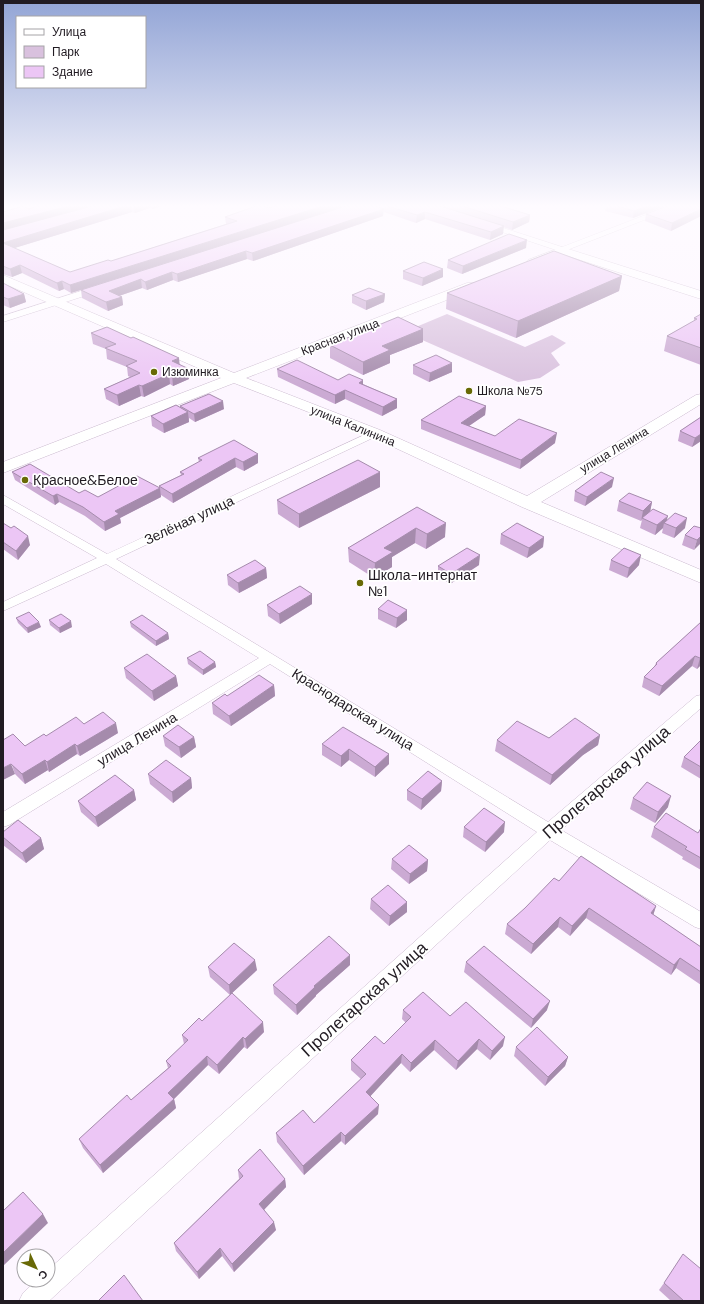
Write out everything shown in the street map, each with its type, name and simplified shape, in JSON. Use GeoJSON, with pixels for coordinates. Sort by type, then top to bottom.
{"type":"FeatureCollection","features":[{"type":"Feature","properties":{"kind":"street"},"geometry":{"type":"LineString","coordinates":[[614,267],[701,295]]}},
{"type":"Feature","properties":{"kind":"street","name":"улица Калинина"},"geometry":{"type":"LineString","coordinates":[[3,279],[233,378],[375,433],[528,503],[701,577]]}},
{"type":"Feature","properties":{"kind":"street","name":"Красная улица"},"geometry":{"type":"LineString","coordinates":[[3,468],[482,282]]}},
{"type":"Feature","properties":{"kind":"street"},"geometry":{"type":"LineString","coordinates":[[3,319],[108,285]]}},
{"type":"Feature","properties":{"kind":"street","name":"улица Ленина"},"geometry":{"type":"LineString","coordinates":[[528,503],[701,398]]}},
{"type":"Feature","properties":{"kind":"street","name":"Зелёная улица"},"geometry":{"type":"LineString","coordinates":[[3,607],[375,433]]}},
{"type":"Feature","properties":{"kind":"street","name":"Краснодарская улица"},"geometry":{"type":"LineString","coordinates":[[3,499],[107,559],[549,831],[701,921]]}},
{"type":"Feature","properties":{"kind":"street","name":"улица Ленина"},"geometry":{"type":"LineString","coordinates":[[3,820],[270,658]]}},
{"type":"Feature","properties":{"kind":"street","name":"Пролетарская улица"},"geometry":{"type":"LineString","coordinates":[[31,1301],[549,831],[701,700]]}},
{"type":"Feature","properties":{"kind":"green space"},"geometry":{"type":"Polygon","coordinates":[[[447,314],[525,347],[552,335],[566,343],[551,353],[560,365],[540,378],[518,382],[404,332],[447,314]]]}},
{"type":"Feature","properties":{"kind":"building"},"geometry":{"type":"Polygon","coordinates":[[[5,267],[15,267],[10,269],[5,267]]]}},
{"type":"Feature","properties":{"kind":"building"},"geometry":{"type":"Polygon","coordinates":[[[24,267],[58,267],[70,272],[86,267],[128,267],[70,285],[62,281],[57,283],[24,267]]]}},
{"type":"Feature","properties":{"kind":"building"},"geometry":{"type":"Polygon","coordinates":[[[154,267],[198,267],[177,274],[172,272],[145,282],[141,279],[109,291],[122,297],[106,302],[81,290],[154,267]]]}},
{"type":"Feature","properties":{"kind":"building"},"geometry":{"type":"Polygon","coordinates":[[[413,267],[437,267],[443,269],[423,278],[403,271],[413,267]]]}},
{"type":"Feature","properties":{"kind":"building"},"geometry":{"type":"Polygon","coordinates":[[[514,267],[597,267],[622,276],[518,321],[447,293],[514,267]]]}},
{"type":"Feature","properties":{"kind":"building"},"geometry":{"type":"Polygon","coordinates":[[[3,283],[24,294],[8,299],[3,297],[3,283]]]}},
{"type":"Feature","properties":{"kind":"building"},"geometry":{"type":"Polygon","coordinates":[[[369,288],[385,294],[366,301],[352,295],[369,288]]]}},
{"type":"Feature","properties":{"kind":"building"},"geometry":{"type":"Polygon","coordinates":[[[701,314],[701,348],[667,336],[697,319],[694,318],[701,314]]]}},
{"type":"Feature","properties":{"kind":"building"},"geometry":{"type":"Polygon","coordinates":[[[398,317],[423,329],[382,346],[390,350],[363,362],[330,345],[398,317]]]}},
{"type":"Feature","properties":{"kind":"building"},"geometry":{"type":"Polygon","coordinates":[[[107,327],[179,358],[172,361],[187,368],[142,386],[139,385],[117,395],[104,389],[140,373],[126,366],[137,361],[105,348],[116,344],[91,333],[107,327]]]}},
{"type":"Feature","properties":{"kind":"building"},"geometry":{"type":"Polygon","coordinates":[[[436,355],[452,363],[430,373],[413,365],[436,355]]]}},
{"type":"Feature","properties":{"kind":"building"},"geometry":{"type":"Polygon","coordinates":[[[297,360],[338,380],[349,374],[363,380],[359,383],[397,399],[383,407],[345,390],[335,395],[277,369],[297,360]]]}},
{"type":"Feature","properties":{"kind":"building"},"geometry":{"type":"Polygon","coordinates":[[[209,394],[223,401],[194,414],[180,406],[209,394]]]}},
{"type":"Feature","properties":{"kind":"building"},"geometry":{"type":"Polygon","coordinates":[[[459,396],[486,406],[461,423],[495,436],[519,419],[557,433],[521,460],[421,420],[459,396]]]}},
{"type":"Feature","properties":{"kind":"building"},"geometry":{"type":"Polygon","coordinates":[[[176,405],[188,412],[163,424],[151,416],[176,405]]]}},
{"type":"Feature","properties":{"kind":"building"},"geometry":{"type":"Polygon","coordinates":[[[701,417],[701,434],[695,438],[680,431],[701,417]]]}},
{"type":"Feature","properties":{"kind":"building"},"geometry":{"type":"Polygon","coordinates":[[[234,440],[258,454],[243,462],[235,458],[172,494],[159,486],[184,474],[180,472],[202,460],[198,458],[234,440]]]}},
{"type":"Feature","properties":{"kind":"building"},"geometry":{"type":"Polygon","coordinates":[[[358,460],[380,472],[299,514],[277,500],[358,460]]]}},
{"type":"Feature","properties":{"kind":"building"},"geometry":{"type":"Polygon","coordinates":[[[30,464],[79,493],[85,490],[98,497],[137,476],[160,488],[115,511],[119,514],[104,522],[83,507],[57,494],[53,496],[12,472],[30,464]]]}},
{"type":"Feature","properties":{"kind":"building"},"geometry":{"type":"Polygon","coordinates":[[[601,472],[614,478],[587,497],[575,491],[601,472]]]}},
{"type":"Feature","properties":{"kind":"building"},"geometry":{"type":"Polygon","coordinates":[[[629,493],[652,502],[643,511],[619,501],[629,493]]]}},
{"type":"Feature","properties":{"kind":"building"},"geometry":{"type":"Polygon","coordinates":[[[417,507],[446,523],[427,534],[416,528],[384,548],[393,552],[375,563],[348,548],[417,507]]]}},
{"type":"Feature","properties":{"kind":"building"},"geometry":{"type":"Polygon","coordinates":[[[653,509],[668,516],[657,525],[642,518],[653,509]]]}},
{"type":"Feature","properties":{"kind":"building"},"geometry":{"type":"Polygon","coordinates":[[[675,513],[687,518],[676,528],[664,523],[675,513]]]}},
{"type":"Feature","properties":{"kind":"building"},"geometry":{"type":"Polygon","coordinates":[[[3,523],[11,528],[14,526],[28,536],[16,551],[3,542],[3,523]]]}},
{"type":"Feature","properties":{"kind":"building"},"geometry":{"type":"Polygon","coordinates":[[[517,523],[544,537],[529,548],[501,534],[517,523]]]}},
{"type":"Feature","properties":{"kind":"building"},"geometry":{"type":"Polygon","coordinates":[[[694,526],[701,528],[701,536],[697,540],[685,535],[694,526]]]}},
{"type":"Feature","properties":{"kind":"building"},"geometry":{"type":"Polygon","coordinates":[[[467,548],[480,555],[451,574],[438,566],[467,548]]]}},
{"type":"Feature","properties":{"kind":"building"},"geometry":{"type":"Polygon","coordinates":[[[624,548],[641,555],[629,568],[611,560],[624,548]]]}},
{"type":"Feature","properties":{"kind":"building"},"geometry":{"type":"Polygon","coordinates":[[[255,560],[266,568],[238,583],[227,575],[255,560]]]}},
{"type":"Feature","properties":{"kind":"building"},"geometry":{"type":"Polygon","coordinates":[[[300,586],[312,594],[279,614],[267,605],[300,586]]]}},
{"type":"Feature","properties":{"kind":"building"},"geometry":{"type":"Polygon","coordinates":[[[388,600],[407,610],[397,618],[378,609],[388,600]]]}},
{"type":"Feature","properties":{"kind":"building"},"geometry":{"type":"Polygon","coordinates":[[[29,612],[39,622],[27,628],[16,618],[29,612]]]}},
{"type":"Feature","properties":{"kind":"building"},"geometry":{"type":"Polygon","coordinates":[[[61,614],[71,621],[59,628],[49,620],[61,614]]]}},
{"type":"Feature","properties":{"kind":"building"},"geometry":{"type":"Polygon","coordinates":[[[142,615],[168,633],[156,641],[130,622],[142,615]]]}},
{"type":"Feature","properties":{"kind":"building"},"geometry":{"type":"Polygon","coordinates":[[[701,622],[701,658],[695,656],[662,686],[644,677],[657,664],[656,663],[701,622]]]}},
{"type":"Feature","properties":{"kind":"building"},"geometry":{"type":"Polygon","coordinates":[[[200,651],[215,662],[203,670],[187,658],[200,651]]]}},
{"type":"Feature","properties":{"kind":"building"},"geometry":{"type":"Polygon","coordinates":[[[147,654],[176,676],[152,691],[124,668],[147,654]]]}},
{"type":"Feature","properties":{"kind":"building"},"geometry":{"type":"Polygon","coordinates":[[[259,675],[274,685],[229,716],[212,703],[225,694],[227,696],[259,675]]]}},
{"type":"Feature","properties":{"kind":"building"},"geometry":{"type":"Polygon","coordinates":[[[103,712],[116,723],[77,746],[75,744],[47,762],[45,760],[22,774],[11,764],[3,768],[3,740],[13,734],[25,746],[44,734],[46,736],[76,717],[84,724],[103,712]]]}},
{"type":"Feature","properties":{"kind":"building"},"geometry":{"type":"Polygon","coordinates":[[[575,718],[600,735],[586,745],[552,775],[497,740],[517,721],[549,738],[575,718]]]}},
{"type":"Feature","properties":{"kind":"building"},"geometry":{"type":"Polygon","coordinates":[[[178,725],[194,737],[179,747],[163,736],[178,725]]]}},
{"type":"Feature","properties":{"kind":"building"},"geometry":{"type":"Polygon","coordinates":[[[343,727],[389,754],[375,767],[349,749],[341,756],[322,744],[343,727]]]}},
{"type":"Feature","properties":{"kind":"building"},"geometry":{"type":"Polygon","coordinates":[[[701,740],[701,767],[684,757],[701,740]]]}},
{"type":"Feature","properties":{"kind":"building"},"geometry":{"type":"Polygon","coordinates":[[[166,760],[191,778],[172,792],[148,774],[166,760]]]}},
{"type":"Feature","properties":{"kind":"building"},"geometry":{"type":"Polygon","coordinates":[[[428,771],[442,781],[422,799],[407,790],[428,771]]]}},
{"type":"Feature","properties":{"kind":"building"},"geometry":{"type":"Polygon","coordinates":[[[115,775],[134,790],[95,817],[78,801],[115,775]]]}},
{"type":"Feature","properties":{"kind":"building"},"geometry":{"type":"Polygon","coordinates":[[[647,782],[671,796],[658,812],[633,798],[647,782]]]}},
{"type":"Feature","properties":{"kind":"building"},"geometry":{"type":"Polygon","coordinates":[[[484,808],[505,822],[486,842],[464,827],[484,808]]]}},
{"type":"Feature","properties":{"kind":"building"},"geometry":{"type":"Polygon","coordinates":[[[666,813],[698,833],[701,828],[701,858],[685,849],[687,847],[654,827],[666,813]]]}},
{"type":"Feature","properties":{"kind":"building"},"geometry":{"type":"Polygon","coordinates":[[[18,820],[41,838],[22,853],[3,837],[3,832],[18,820]]]}},
{"type":"Feature","properties":{"kind":"building"},"geometry":{"type":"Polygon","coordinates":[[[409,845],[428,860],[410,874],[392,859],[409,845]]]}},
{"type":"Feature","properties":{"kind":"building"},"geometry":{"type":"Polygon","coordinates":[[[581,856],[656,906],[651,913],[701,947],[701,972],[680,958],[674,965],[589,908],[572,926],[560,917],[533,944],[507,924],[554,878],[559,881],[581,856]]]}},
{"type":"Feature","properties":{"kind":"building"},"geometry":{"type":"Polygon","coordinates":[[[388,885],[407,902],[390,916],[371,899],[388,885]]]}},
{"type":"Feature","properties":{"kind":"building"},"geometry":{"type":"Polygon","coordinates":[[[329,936],[350,955],[314,986],[315,987],[296,1005],[273,985],[329,936]]]}},
{"type":"Feature","properties":{"kind":"building"},"geometry":{"type":"Polygon","coordinates":[[[234,943],[255,960],[229,985],[208,967],[234,943]]]}},
{"type":"Feature","properties":{"kind":"building"},"geometry":{"type":"Polygon","coordinates":[[[484,946],[550,1001],[533,1019],[466,962],[484,946]]]}},
{"type":"Feature","properties":{"kind":"building"},"geometry":{"type":"Polygon","coordinates":[[[423,992],[450,1016],[466,1002],[505,1037],[492,1051],[479,1039],[458,1061],[435,1040],[411,1063],[402,1054],[366,1092],[379,1105],[345,1136],[341,1132],[303,1166],[276,1133],[303,1110],[314,1123],[366,1074],[351,1060],[375,1036],[384,1044],[411,1017],[403,1010],[423,992]]]}},
{"type":"Feature","properties":{"kind":"building"},"geometry":{"type":"Polygon","coordinates":[[[232,993],[263,1022],[245,1039],[243,1037],[217,1065],[207,1056],[168,1093],[174,1099],[100,1165],[79,1139],[127,1095],[131,1100],[171,1066],[166,1061],[188,1040],[182,1035],[199,1018],[202,1021],[232,993]]]}},
{"type":"Feature","properties":{"kind":"building"},"geometry":{"type":"Polygon","coordinates":[[[537,1027],[568,1057],[548,1077],[516,1047],[537,1027]]]}},
{"type":"Feature","properties":{"kind":"building"},"geometry":{"type":"Polygon","coordinates":[[[260,1149],[285,1179],[259,1204],[274,1222],[232,1264],[220,1248],[197,1272],[174,1243],[243,1176],[238,1170],[260,1149]]]}},
{"type":"Feature","properties":{"kind":"building"},"geometry":{"type":"Polygon","coordinates":[[[23,1192],[43,1214],[3,1253],[3,1211],[23,1192]]]}},
{"type":"Feature","properties":{"kind":"building"},"geometry":{"type":"Polygon","coordinates":[[[683,1254],[701,1269],[701,1301],[684,1301],[664,1283],[683,1254]]]}},
{"type":"Feature","properties":{"kind":"building"},"geometry":{"type":"Polygon","coordinates":[[[124,1275],[143,1301],[98,1301],[124,1275]]]}},
{"type":"Feature","properties":{"kind":"place","name":"Изюминка"},"geometry":{"type":"Point","coordinates":[154,372]}},
{"type":"Feature","properties":{"kind":"place","name":"Школа №75"},"geometry":{"type":"Point","coordinates":[469,391]}},
{"type":"Feature","properties":{"kind":"place","name":"Красное&Белое"},"geometry":{"type":"Point","coordinates":[25,480]}},
{"type":"Feature","properties":{"kind":"place","name":"Школа-интернат №1"},"geometry":{"type":"Point","coordinates":[360,583]}}]}
